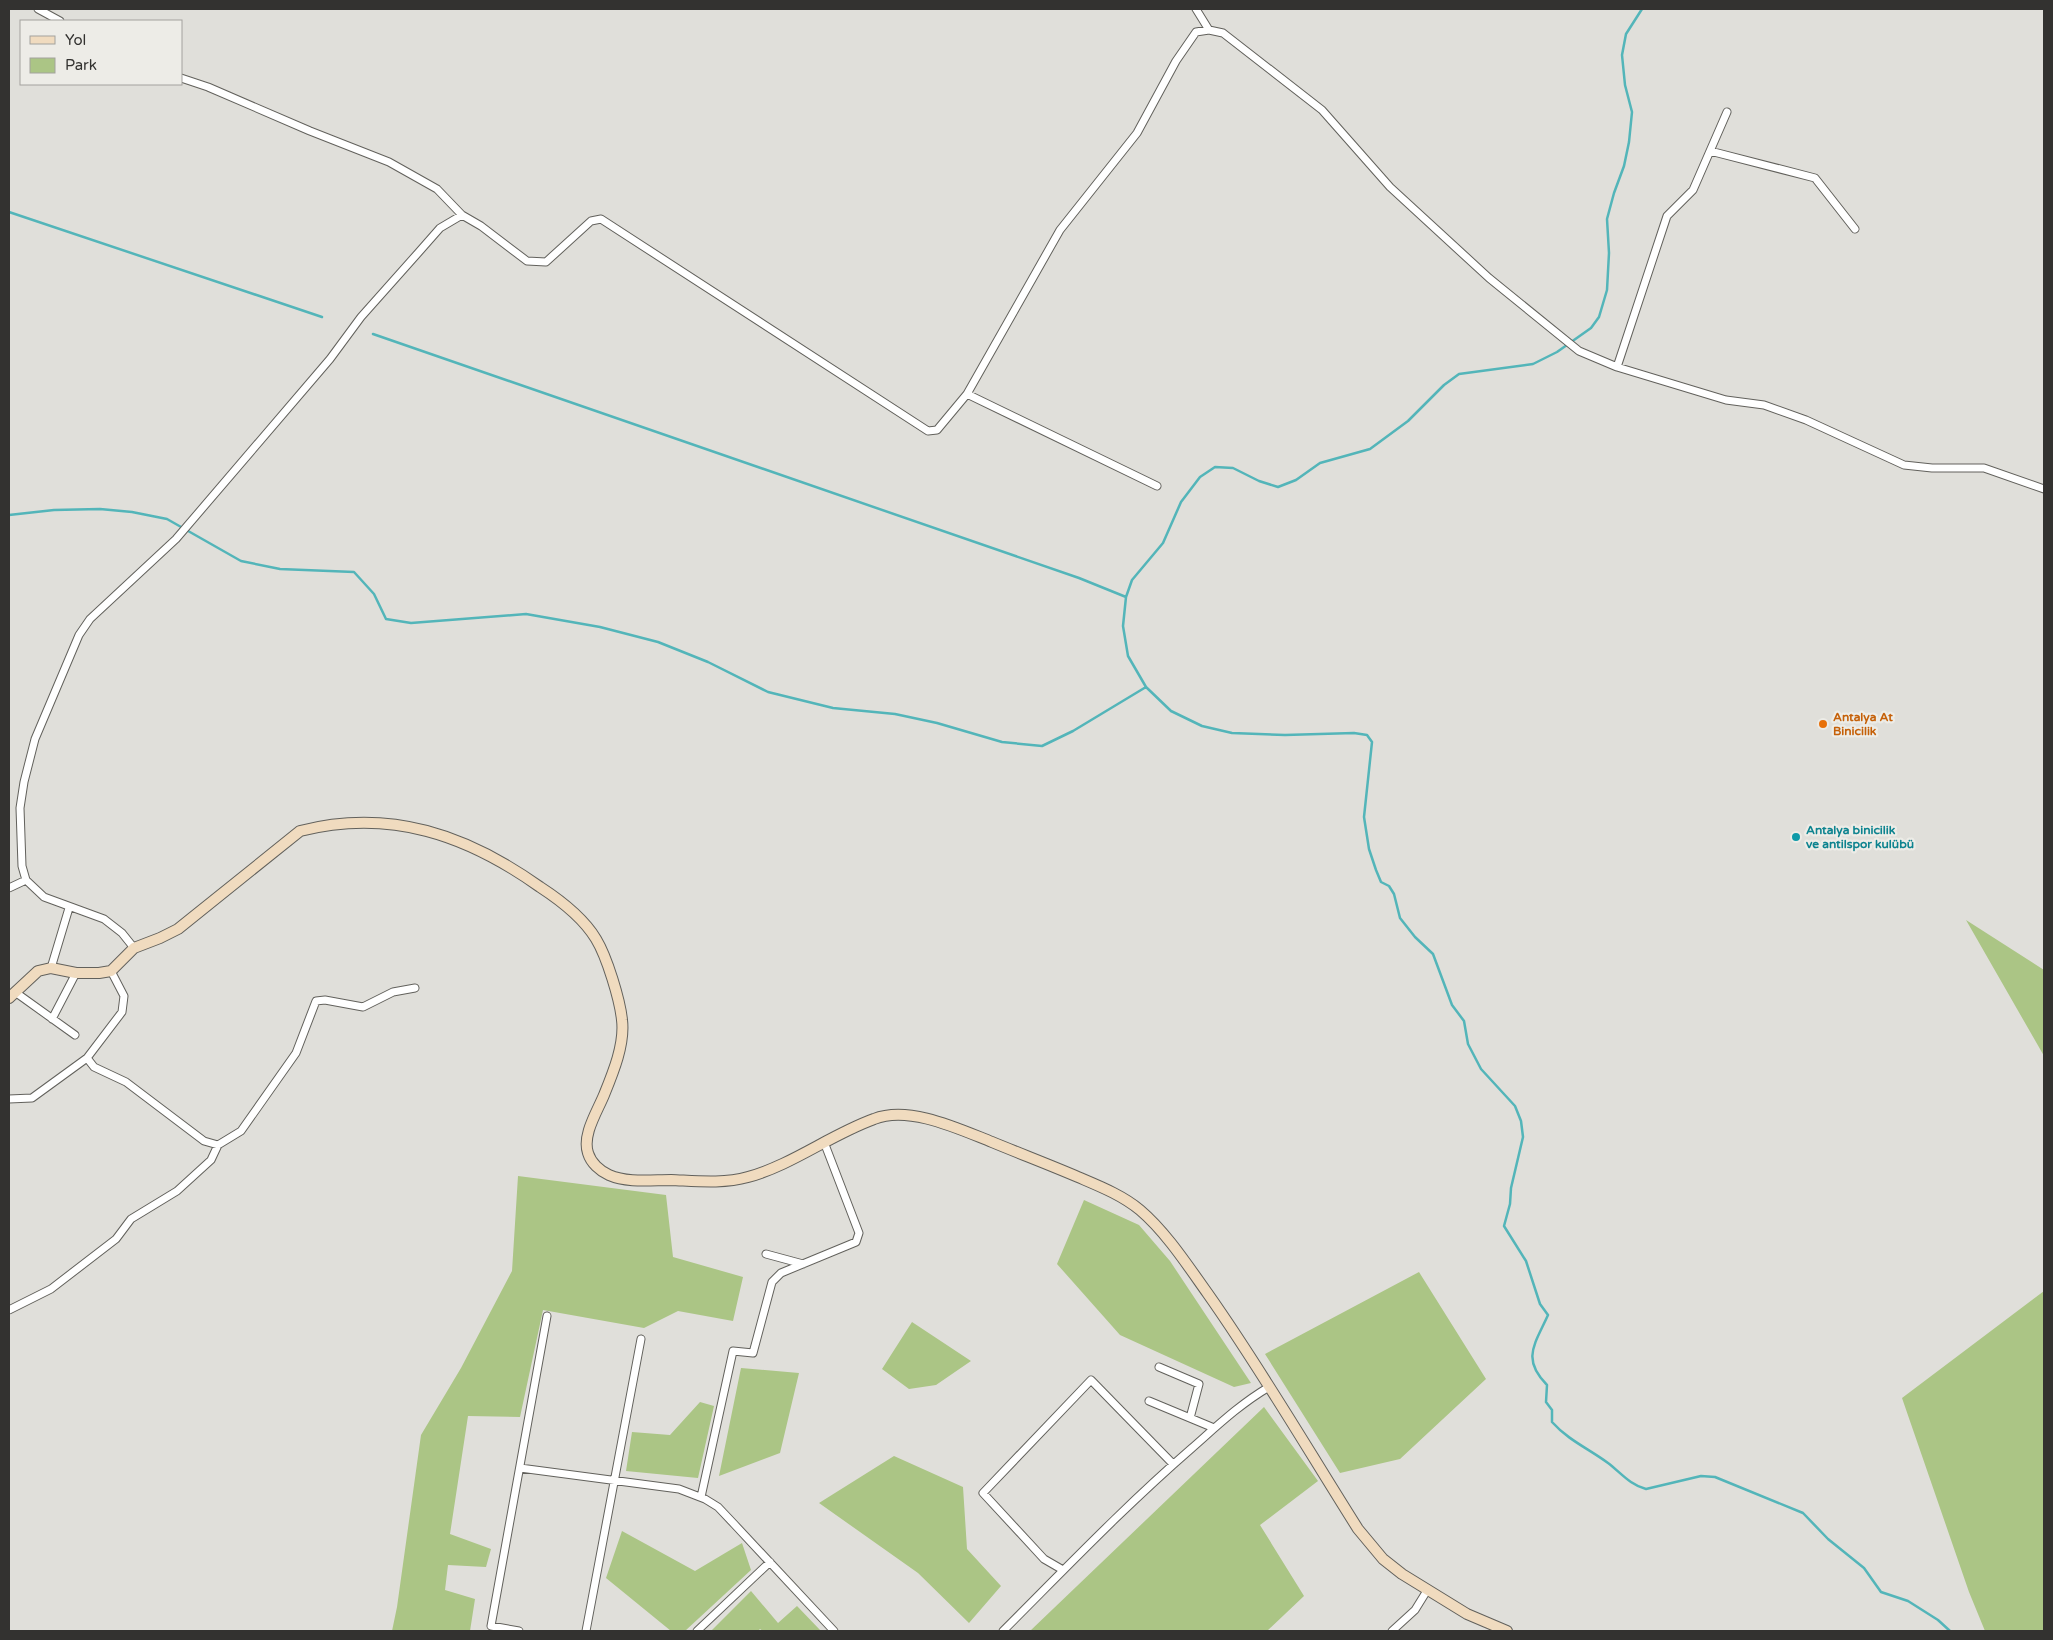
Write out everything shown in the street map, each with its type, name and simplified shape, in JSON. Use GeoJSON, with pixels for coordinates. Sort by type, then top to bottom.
{"type":"FeatureCollection","features":[{"type":"Feature","properties":{"kind":"street"},"geometry":{"type":"LineString","coordinates":[[38,9],[58,20]]}},
{"type":"Feature","properties":{"kind":"street"},"geometry":{"type":"LineString","coordinates":[[1196,9],[1209,30]]}},
{"type":"Feature","properties":{"kind":"street"},"geometry":{"type":"LineString","coordinates":[[182,78],[208,87],[310,131],[389,162],[437,189],[462,215],[481,226],[527,261],[546,262],[591,221],[602,219],[928,431],[937,430],[967,394],[1060,230],[1138,133],[1176,61],[1196,32],[1209,30],[1223,33],[1322,110],[1390,187],[1489,278],[1579,351],[1617,367],[1726,400],[1779,410],[1806,420],[1904,465],[1932,468],[1984,468],[2044,489]]}},
{"type":"Feature","properties":{"kind":"street"},"geometry":{"type":"LineString","coordinates":[[1617,367],[1667,216],[1693,190],[1727,112]]}},
{"type":"Feature","properties":{"kind":"street"},"geometry":{"type":"LineString","coordinates":[[1710,151],[1815,178],[1855,229]]}},
{"type":"Feature","properties":{"kind":"street"},"geometry":{"type":"LineString","coordinates":[[134,948],[122,933],[104,919],[69,908],[44,897],[26,880],[22,866],[20,822],[24,782],[35,739],[79,635],[90,619],[176,539],[330,359],[361,317],[440,228],[462,215]]}},
{"type":"Feature","properties":{"kind":"street"},"geometry":{"type":"LineString","coordinates":[[967,394],[1157,486]]}},
{"type":"Feature","properties":{"kind":"street"},"geometry":{"type":"LineString","coordinates":[[75,1035],[52,1018],[12,995],[38,970],[51,968],[76,973],[110,971],[134,948],[178,929],[300,831],[321,826],[356,822],[412,826],[436,832],[464,843],[512,866],[555,897],[587,927],[596,940],[607,964],[622,1018],[622,1038],[607,1089],[588,1132],[587,1152],[596,1166],[609,1175],[629,1180],[726,1181],[748,1177],[782,1164],[869,1120],[886,1114],[918,1116],[975,1135],[1116,1194],[1140,1210],[1168,1240],[1225,1319],[1358,1529],[1383,1559],[1467,1614],[1507,1631]]}},
{"type":"Feature","properties":{"kind":"street"},"geometry":{"type":"LineString","coordinates":[[9,888],[26,880]]}},
{"type":"Feature","properties":{"kind":"street"},"geometry":{"type":"LineString","coordinates":[[51,968],[69,908]]}},
{"type":"Feature","properties":{"kind":"street"},"geometry":{"type":"LineString","coordinates":[[9,1099],[32,1098],[87,1058],[122,1012],[124,996],[110,971]]}},
{"type":"Feature","properties":{"kind":"street"},"geometry":{"type":"LineString","coordinates":[[52,1018],[76,973]]}},
{"type":"Feature","properties":{"kind":"street"},"geometry":{"type":"LineString","coordinates":[[9,1310],[51,1289],[116,1239],[131,1219],[177,1191],[211,1160],[218,1144],[241,1131],[296,1053],[312,1006],[316,1001],[325,1000],[363,1007],[394,992],[415,988]]}},
{"type":"Feature","properties":{"kind":"street"},"geometry":{"type":"LineString","coordinates":[[87,1058],[94,1067],[126,1082],[204,1141],[218,1144]]}},
{"type":"Feature","properties":{"kind":"street"},"geometry":{"type":"LineString","coordinates":[[701,1498],[733,1351],[753,1353],[772,1282],[781,1273],[856,1242],[859,1233],[824,1142]]}},
{"type":"Feature","properties":{"kind":"street"},"geometry":{"type":"LineString","coordinates":[[766,1254],[804,1264]]}},
{"type":"Feature","properties":{"kind":"street"},"geometry":{"type":"LineString","coordinates":[[520,1631],[491,1626],[547,1316]]}},
{"type":"Feature","properties":{"kind":"street"},"geometry":{"type":"LineString","coordinates":[[586,1631],[640,1339]]}},
{"type":"Feature","properties":{"kind":"street"},"geometry":{"type":"LineString","coordinates":[[1159,1367],[1199,1384],[1190,1418]]}},
{"type":"Feature","properties":{"kind":"street"},"geometry":{"type":"LineString","coordinates":[[1063,1570],[1044,1559],[983,1493],[1091,1380],[1174,1464]]}},
{"type":"Feature","properties":{"kind":"street"},"geometry":{"type":"LineString","coordinates":[[1003,1631],[1099,1533],[1174,1464],[1249,1399],[1269,1387]]}},
{"type":"Feature","properties":{"kind":"street"},"geometry":{"type":"LineString","coordinates":[[1149,1401],[1214,1428]]}},
{"type":"Feature","properties":{"kind":"street"},"geometry":{"type":"LineString","coordinates":[[520,1468],[679,1489],[701,1498],[718,1507],[834,1631]]}},
{"type":"Feature","properties":{"kind":"street"},"geometry":{"type":"LineString","coordinates":[[697,1631],[770,1562]]}},
{"type":"Feature","properties":{"kind":"street"},"geometry":{"type":"LineString","coordinates":[[1392,1631],[1415,1610],[1428,1589]]}},
{"type":"Feature","properties":{"kind":"green space"},"geometry":{"type":"Polygon","coordinates":[[[1966,920],[2044,970],[2044,1056],[1966,920]]]}},
{"type":"Feature","properties":{"kind":"green space"},"geometry":{"type":"Polygon","coordinates":[[[518,1176],[666,1195],[673,1257],[743,1277],[733,1321],[678,1311],[644,1328],[543,1310],[520,1417],[468,1416],[450,1534],[491,1549],[486,1567],[448,1565],[445,1590],[475,1599],[470,1631],[392,1631],[421,1435],[461,1368],[512,1271],[518,1176]]]}},
{"type":"Feature","properties":{"kind":"green space"},"geometry":{"type":"Polygon","coordinates":[[[1084,1200],[1139,1225],[1170,1261],[1251,1383],[1234,1387],[1120,1335],[1057,1264],[1084,1200]]]}},
{"type":"Feature","properties":{"kind":"green space"},"geometry":{"type":"Polygon","coordinates":[[[1419,1272],[1486,1379],[1400,1459],[1340,1473],[1265,1354],[1419,1272]]]}},
{"type":"Feature","properties":{"kind":"green space"},"geometry":{"type":"Polygon","coordinates":[[[2044,1291],[2044,1631],[1985,1631],[1969,1592],[1902,1398],[2044,1291]]]}},
{"type":"Feature","properties":{"kind":"green space"},"geometry":{"type":"Polygon","coordinates":[[[912,1322],[971,1361],[936,1385],[909,1389],[882,1369],[912,1322]]]}},
{"type":"Feature","properties":{"kind":"green space"},"geometry":{"type":"Polygon","coordinates":[[[741,1368],[799,1373],[780,1453],[719,1476],[741,1368]]]}},
{"type":"Feature","properties":{"kind":"green space"},"geometry":{"type":"Polygon","coordinates":[[[700,1402],[714,1406],[698,1478],[626,1471],[632,1432],[670,1435],[700,1402]]]}},
{"type":"Feature","properties":{"kind":"green space"},"geometry":{"type":"Polygon","coordinates":[[[1264,1407],[1318,1481],[1260,1525],[1304,1596],[1267,1631],[1030,1631],[1264,1407]]]}},
{"type":"Feature","properties":{"kind":"green space"},"geometry":{"type":"Polygon","coordinates":[[[894,1456],[963,1487],[967,1549],[1001,1586],[969,1623],[918,1573],[819,1503],[894,1456]]]}},
{"type":"Feature","properties":{"kind":"green space"},"geometry":{"type":"Polygon","coordinates":[[[622,1531],[695,1571],[742,1543],[751,1570],[685,1631],[671,1631],[606,1578],[622,1531]]]}},
{"type":"Feature","properties":{"kind":"green space"},"geometry":{"type":"Polygon","coordinates":[[[751,1591],[778,1623],[797,1606],[821,1631],[763,1631],[760,1629],[758,1631],[711,1631],[751,1591]]]}},
{"type":"Feature","properties":{"kind":"waterway"},"geometry":{"type":"LineString","coordinates":[[1642,9],[1626,34],[1622,55],[1625,85],[1632,112],[1629,142],[1624,166],[1607,219],[1609,253],[1607,290],[1599,317],[1591,328],[1557,352],[1533,364],[1459,374],[1444,385],[1408,421],[1370,449],[1320,463],[1296,480],[1278,487],[1259,481],[1233,468],[1215,467],[1200,477],[1181,502],[1163,543],[1132,580],[1126,597],[1123,626],[1128,656],[1146,687],[1171,711],[1202,726],[1232,733],[1285,735],[1354,733],[1367,735],[1372,742],[1364,817],[1369,849],[1376,870],[1381,882],[1389,886],[1394,894],[1400,918],[1415,937],[1433,954],[1452,1005],[1464,1021],[1468,1044],[1481,1069],[1515,1106],[1521,1121],[1523,1137],[1504,1226],[1526,1261],[1540,1304],[1548,1315],[1535,1343],[1532,1359],[1539,1376],[1547,1385],[1546,1402],[1552,1410],[1552,1422],[1572,1439],[1608,1463],[1630,1482],[1640,1487],[1646,1489],[1701,1476],[1715,1477],[1803,1513],[1828,1539],[1864,1568],[1881,1592],[1908,1601],[1938,1620],[1950,1631]]}},
{"type":"Feature","properties":{"kind":"waterway"},"geometry":{"type":"LineString","coordinates":[[9,212],[322,317]]}},
{"type":"Feature","properties":{"kind":"waterway"},"geometry":{"type":"LineString","coordinates":[[373,334],[1079,578],[1126,597]]}},
{"type":"Feature","properties":{"kind":"waterway"},"geometry":{"type":"LineString","coordinates":[[9,515],[54,510],[100,509],[132,512],[167,519],[241,561],[280,569],[354,572],[374,594],[386,619],[411,623],[526,614],[600,627],[658,642],[708,662],[768,692],[833,708],[895,714],[937,723],[1002,742],[1042,746],[1073,731],[1146,687]]}},
{"type":"Feature","properties":{"kind":"place","name":"Antalya At Binicilik"},"geometry":{"type":"Point","coordinates":[1823,724]}},
{"type":"Feature","properties":{"kind":"place","name":"Antalya binicilik ve antilspor kulübü"},"geometry":{"type":"Point","coordinates":[1796,837]}}]}
